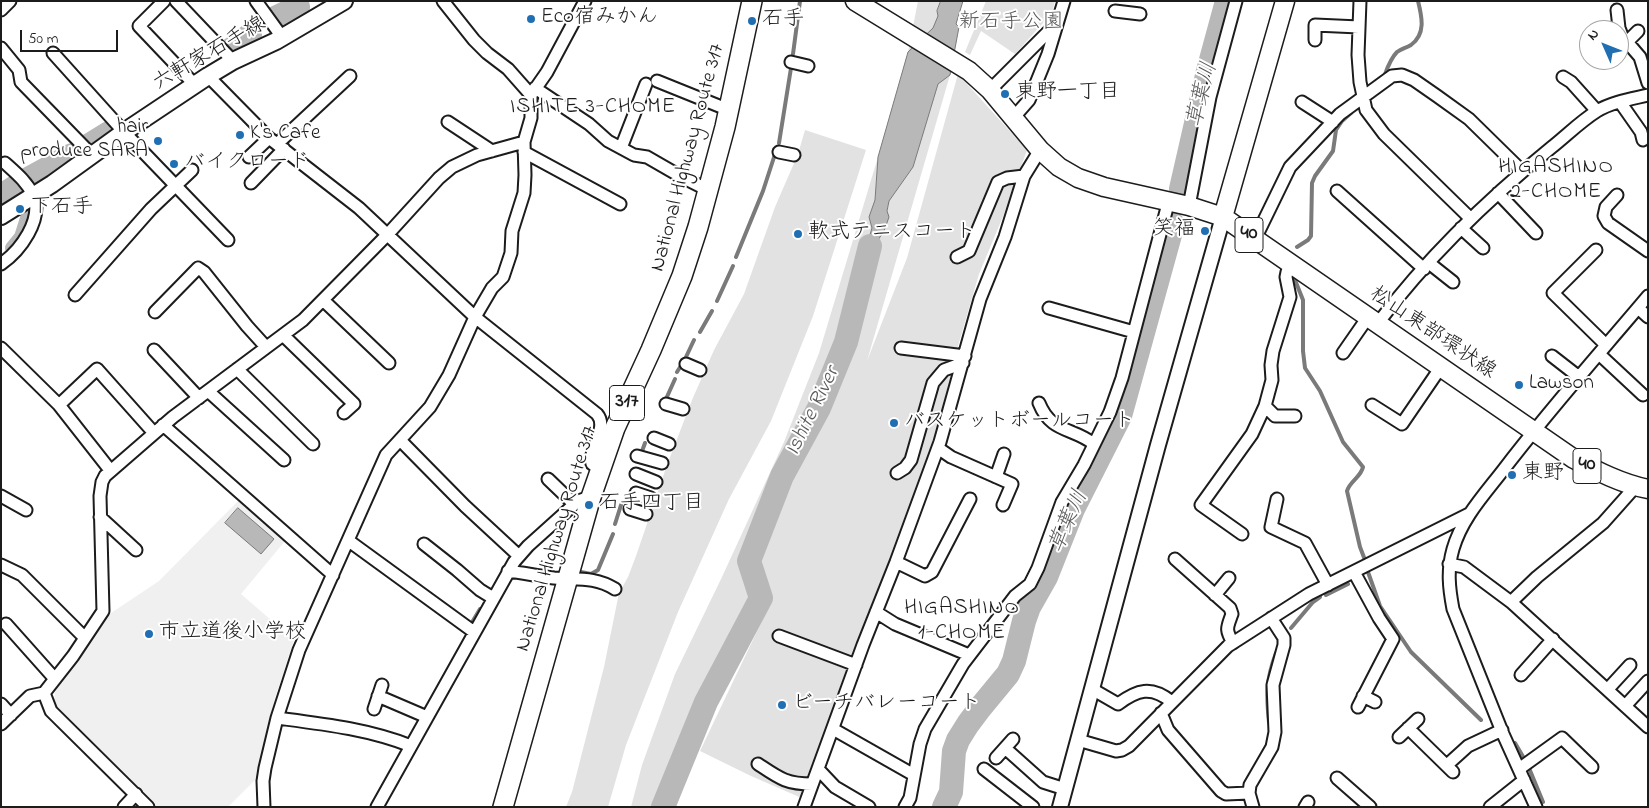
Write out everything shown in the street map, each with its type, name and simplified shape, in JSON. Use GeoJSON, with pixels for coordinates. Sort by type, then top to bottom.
{"type":"FeatureCollection","features":[{"type":"Feature","properties":{"kind":"highway","name":"National Highway Route 317"},"geometry":{"type":"LineString","coordinates":[[503,807],[568,578],[582,502],[601,468],[615,428],[682,276],[708,190],[752,1]]}},
{"type":"Feature","properties":{"kind":"main road","name":"六軒家石手線"},"geometry":{"type":"LineString","coordinates":[[1,216],[202,80],[233,61],[263,48],[344,1]]}},
{"type":"Feature","properties":{"kind":"main road","name":"松山東部環状線"},"geometry":{"type":"LineString","coordinates":[[856,1],[962,66],[990,90],[1040,150],[1059,167],[1078,178],[1104,187],[1169,200],[1223,217],[1587,466],[1642,488]]}},
{"type":"Feature","properties":{"kind":"main road","name":"40"},"geometry":{"type":"LineString","coordinates":[[1223,217],[1285,1]]}},
{"type":"Feature","properties":{"kind":"street"},"geometry":{"type":"LineString","coordinates":[[1,10],[10,1]]}},
{"type":"Feature","properties":{"kind":"street"},"geometry":{"type":"LineString","coordinates":[[164,1],[139,26],[276,144],[359,208],[475,317],[597,414],[601,418],[602,426],[591,458],[592,464],[601,468]]}},
{"type":"Feature","properties":{"kind":"street"},"geometry":{"type":"LineString","coordinates":[[176,1],[233,61]]}},
{"type":"Feature","properties":{"kind":"street"},"geometry":{"type":"LineString","coordinates":[[256,1],[282,37]]}},
{"type":"Feature","properties":{"kind":"street"},"geometry":{"type":"LineString","coordinates":[[443,1],[474,40],[533,91],[589,124],[608,141],[634,155],[648,157],[708,190]]}},
{"type":"Feature","properties":{"kind":"street"},"geometry":{"type":"LineString","coordinates":[[264,807],[263,781],[265,768],[277,718],[298,650],[386,455],[430,407],[449,375],[475,317],[492,288],[503,276],[511,253],[512,231],[524,193],[524,147],[531,118],[533,91],[546,72],[585,1]]}},
{"type":"Feature","properties":{"kind":"street"},"geometry":{"type":"LineString","coordinates":[[1014,118],[1029,100],[1032,93],[1048,54],[1064,1]]}},
{"type":"Feature","properties":{"kind":"street"},"geometry":{"type":"LineString","coordinates":[[1189,206],[1210,97],[1236,1]]}},
{"type":"Feature","properties":{"kind":"street"},"geometry":{"type":"LineString","coordinates":[[1360,1],[1358,56],[1362,98],[1366,110],[1384,134],[1470,218]]}},
{"type":"Feature","properties":{"kind":"street"},"geometry":{"type":"LineString","coordinates":[[1115,11],[1128,7],[1140,14]]}},
{"type":"Feature","properties":{"kind":"street"},"geometry":{"type":"LineString","coordinates":[[1617,10],[1618,20]]}},
{"type":"Feature","properties":{"kind":"street"},"geometry":{"type":"LineString","coordinates":[[990,90],[1058,23]]}},
{"type":"Feature","properties":{"kind":"street"},"geometry":{"type":"LineString","coordinates":[[1315,40],[1315,25],[1359,27]]}},
{"type":"Feature","properties":{"kind":"street"},"geometry":{"type":"LineString","coordinates":[[1629,40],[1638,31]]}},
{"type":"Feature","properties":{"kind":"street"},"geometry":{"type":"LineString","coordinates":[[1629,44],[1640,57],[1648,83]]}},
{"type":"Feature","properties":{"kind":"street"},"geometry":{"type":"LineString","coordinates":[[1,48],[19,70],[21,82],[92,156]]}},
{"type":"Feature","properties":{"kind":"street"},"geometry":{"type":"LineString","coordinates":[[53,53],[124,132],[228,240]]}},
{"type":"Feature","properties":{"kind":"street"},"geometry":{"type":"LineString","coordinates":[[791,62],[808,66]]}},
{"type":"Feature","properties":{"kind":"street"},"geometry":{"type":"LineString","coordinates":[[1255,239],[1290,167],[1348,108],[1392,76],[1402,75],[1414,80],[1469,119],[1522,171]]}},
{"type":"Feature","properties":{"kind":"street"},"geometry":{"type":"LineString","coordinates":[[250,183],[276,144],[350,76]]}},
{"type":"Feature","properties":{"kind":"street"},"geometry":{"type":"LineString","coordinates":[[1563,77],[1571,82],[1597,111]]}},
{"type":"Feature","properties":{"kind":"street"},"geometry":{"type":"LineString","coordinates":[[621,148],[652,83],[728,110]]}},
{"type":"Feature","properties":{"kind":"street"},"geometry":{"type":"LineString","coordinates":[[1343,354],[1470,218],[1522,171],[1597,111],[1620,102],[1648,95]]}},
{"type":"Feature","properties":{"kind":"street"},"geometry":{"type":"LineString","coordinates":[[1302,102],[1333,122]]}},
{"type":"Feature","properties":{"kind":"street"},"geometry":{"type":"LineString","coordinates":[[1620,102],[1641,132],[1643,140]]}},
{"type":"Feature","properties":{"kind":"street"},"geometry":{"type":"LineString","coordinates":[[448,122],[492,151]]}},
{"type":"Feature","properties":{"kind":"street"},"geometry":{"type":"LineString","coordinates":[[249,157],[276,144]]}},
{"type":"Feature","properties":{"kind":"street"},"geometry":{"type":"LineString","coordinates":[[1,724],[30,696],[44,693],[103,611],[101,488],[102,482],[110,470],[204,394],[303,320],[388,234],[439,178],[452,167],[477,155],[524,147],[620,204]]}},
{"type":"Feature","properties":{"kind":"street"},"geometry":{"type":"LineString","coordinates":[[804,807],[938,448],[980,299],[1005,237],[1024,176],[1040,150]]}},
{"type":"Feature","properties":{"kind":"street"},"geometry":{"type":"LineString","coordinates":[[779,152],[794,155]]}},
{"type":"Feature","properties":{"kind":"street"},"geometry":{"type":"LineString","coordinates":[[1,264],[21,247],[31,226],[36,207],[33,196],[22,178],[5,164]]}},
{"type":"Feature","properties":{"kind":"street"},"geometry":{"type":"LineString","coordinates":[[75,295],[151,209],[192,170]]}},
{"type":"Feature","properties":{"kind":"street"},"geometry":{"type":"LineString","coordinates":[[958,257],[969,251],[998,182],[1007,178],[1024,176]]}},
{"type":"Feature","properties":{"kind":"street"},"geometry":{"type":"LineString","coordinates":[[1337,191],[1427,266],[1453,282]]}},
{"type":"Feature","properties":{"kind":"street"},"geometry":{"type":"LineString","coordinates":[[1498,193],[1536,233]]}},
{"type":"Feature","properties":{"kind":"street"},"geometry":{"type":"LineString","coordinates":[[1617,195],[1606,207],[1604,216],[1608,223],[1648,251]]}},
{"type":"Feature","properties":{"kind":"street"},"geometry":{"type":"LineString","coordinates":[[905,807],[910,798],[920,744],[925,729],[950,684],[969,655],[1015,596],[1030,584],[1038,568],[1062,502],[1110,412],[1134,332],[1169,200]]}},
{"type":"Feature","properties":{"kind":"street"},"geometry":{"type":"LineString","coordinates":[[1060,807],[1158,445],[1223,217]]}},
{"type":"Feature","properties":{"kind":"street"},"geometry":{"type":"LineString","coordinates":[[1462,228],[1482,248]]}},
{"type":"Feature","properties":{"kind":"street"},"geometry":{"type":"LineString","coordinates":[[1596,250],[1553,293],[1642,395]]}},
{"type":"Feature","properties":{"kind":"street"},"geometry":{"type":"LineString","coordinates":[[1242,534],[1201,505],[1252,434],[1266,406],[1272,380],[1271,365],[1273,351],[1290,296],[1287,272],[1291,264]]}},
{"type":"Feature","properties":{"kind":"street"},"geometry":{"type":"LineString","coordinates":[[155,312],[198,268],[204,272],[266,347]]}},
{"type":"Feature","properties":{"kind":"street"},"geometry":{"type":"LineString","coordinates":[[1536,807],[1502,730],[1453,609],[1448,588],[1449,564],[1454,547],[1469,514],[1533,430],[1648,296]]}},
{"type":"Feature","properties":{"kind":"street"},"geometry":{"type":"LineString","coordinates":[[323,300],[389,363]]}},
{"type":"Feature","properties":{"kind":"street"},"geometry":{"type":"LineString","coordinates":[[1638,308],[1648,317]]}},
{"type":"Feature","properties":{"kind":"street"},"geometry":{"type":"LineString","coordinates":[[1052,314],[1134,332]]}},
{"type":"Feature","properties":{"kind":"street"},"geometry":{"type":"LineString","coordinates":[[283,336],[329,388],[354,404],[344,413]]}},
{"type":"Feature","properties":{"kind":"street"},"geometry":{"type":"LineString","coordinates":[[1,348],[59,405],[110,470]]}},
{"type":"Feature","properties":{"kind":"street"},"geometry":{"type":"LineString","coordinates":[[901,348],[964,360]]}},
{"type":"Feature","properties":{"kind":"street"},"geometry":{"type":"LineString","coordinates":[[154,350],[269,454],[284,460]]}},
{"type":"Feature","properties":{"kind":"street"},"geometry":{"type":"LineString","coordinates":[[1552,356],[1579,377]]}},
{"type":"Feature","properties":{"kind":"street"},"geometry":{"type":"LineString","coordinates":[[897,473],[905,468],[911,460],[933,383],[944,370],[964,360]]}},
{"type":"Feature","properties":{"kind":"street"},"geometry":{"type":"LineString","coordinates":[[686,364],[700,370]]}},
{"type":"Feature","properties":{"kind":"street"},"geometry":{"type":"LineString","coordinates":[[1372,405],[1402,424],[1441,367]]}},
{"type":"Feature","properties":{"kind":"street"},"geometry":{"type":"LineString","coordinates":[[59,405],[97,369],[159,429],[333,575]]}},
{"type":"Feature","properties":{"kind":"street"},"geometry":{"type":"LineString","coordinates":[[238,369],[313,444]]}},
{"type":"Feature","properties":{"kind":"street"},"geometry":{"type":"LineString","coordinates":[[666,404],[683,409]]}},
{"type":"Feature","properties":{"kind":"street"},"geometry":{"type":"LineString","coordinates":[[1039,404],[1044,414],[1053,424],[1084,436],[1094,444]]}},
{"type":"Feature","properties":{"kind":"street"},"geometry":{"type":"LineString","coordinates":[[1266,406],[1275,416],[1295,416]]}},
{"type":"Feature","properties":{"kind":"street"},"geometry":{"type":"LineString","coordinates":[[654,438],[669,444]]}},
{"type":"Feature","properties":{"kind":"street"},"geometry":{"type":"LineString","coordinates":[[400,440],[465,506],[519,556]]}},
{"type":"Feature","properties":{"kind":"street"},"geometry":{"type":"LineString","coordinates":[[938,448],[951,458],[1012,484],[1003,505]]}},
{"type":"Feature","properties":{"kind":"street"},"geometry":{"type":"LineString","coordinates":[[996,477],[1004,454]]}},
{"type":"Feature","properties":{"kind":"street"},"geometry":{"type":"LineString","coordinates":[[637,456],[662,463]]}},
{"type":"Feature","properties":{"kind":"street"},"geometry":{"type":"LineString","coordinates":[[636,474],[656,482]]}},
{"type":"Feature","properties":{"kind":"street"},"geometry":{"type":"LineString","coordinates":[[377,807],[508,571],[519,556],[582,502],[548,479]]}},
{"type":"Feature","properties":{"kind":"street"},"geometry":{"type":"LineString","coordinates":[[1511,602],[1537,577],[1642,488]]}},
{"type":"Feature","properties":{"kind":"street"},"geometry":{"type":"LineString","coordinates":[[636,493],[651,498]]}},
{"type":"Feature","properties":{"kind":"street"},"geometry":{"type":"LineString","coordinates":[[1,496],[26,510]]}},
{"type":"Feature","properties":{"kind":"street"},"geometry":{"type":"LineString","coordinates":[[896,562],[925,576],[929,576],[970,499]]}},
{"type":"Feature","properties":{"kind":"street"},"geometry":{"type":"LineString","coordinates":[[1277,499],[1271,527],[1305,543],[1328,584]]}},
{"type":"Feature","properties":{"kind":"street"},"geometry":{"type":"LineString","coordinates":[[630,509],[646,514]]}},
{"type":"Feature","properties":{"kind":"street"},"geometry":{"type":"LineString","coordinates":[[1078,740],[1116,751],[1129,746],[1210,662],[1233,643],[1309,594],[1469,514]]}},
{"type":"Feature","properties":{"kind":"street"},"geometry":{"type":"LineString","coordinates":[[100,518],[136,550]]}},
{"type":"Feature","properties":{"kind":"street"},"geometry":{"type":"LineString","coordinates":[[348,541],[474,632]]}},
{"type":"Feature","properties":{"kind":"street"},"geometry":{"type":"LineString","coordinates":[[424,544],[480,590],[493,598]]}},
{"type":"Feature","properties":{"kind":"street"},"geometry":{"type":"LineString","coordinates":[[1175,559],[1230,608],[1232,614],[1227,631],[1233,643]]}},
{"type":"Feature","properties":{"kind":"street"},"geometry":{"type":"LineString","coordinates":[[1449,564],[1464,567],[1511,602],[1648,726]]}},
{"type":"Feature","properties":{"kind":"street"},"geometry":{"type":"LineString","coordinates":[[1,565],[22,575],[85,638]]}},
{"type":"Feature","properties":{"kind":"street"},"geometry":{"type":"LineString","coordinates":[[508,571],[556,578],[577,577],[606,583],[615,589]]}},
{"type":"Feature","properties":{"kind":"street"},"geometry":{"type":"LineString","coordinates":[[1354,572],[1379,618],[1393,639],[1361,702],[1375,702]]}},
{"type":"Feature","properties":{"kind":"street"},"geometry":{"type":"LineString","coordinates":[[1215,595],[1229,578]]}},
{"type":"Feature","properties":{"kind":"street"},"geometry":{"type":"LineString","coordinates":[[876,612],[895,624],[969,655]]}},
{"type":"Feature","properties":{"kind":"street"},"geometry":{"type":"LineString","coordinates":[[1253,807],[1249,793],[1250,785],[1272,747],[1275,732],[1272,685],[1284,645],[1284,638],[1270,618]]}},
{"type":"Feature","properties":{"kind":"street"},"geometry":{"type":"LineString","coordinates":[[6,624],[55,679]]}},
{"type":"Feature","properties":{"kind":"street"},"geometry":{"type":"LineString","coordinates":[[14,634],[23,624]]}},
{"type":"Feature","properties":{"kind":"street"},"geometry":{"type":"LineString","coordinates":[[779,636],[856,665]]}},
{"type":"Feature","properties":{"kind":"street"},"geometry":{"type":"LineString","coordinates":[[1521,674],[1553,639]]}},
{"type":"Feature","properties":{"kind":"street"},"geometry":{"type":"LineString","coordinates":[[1608,689],[1630,665]]}},
{"type":"Feature","properties":{"kind":"street"},"geometry":{"type":"LineString","coordinates":[[1626,705],[1648,681]]}},
{"type":"Feature","properties":{"kind":"street"},"geometry":{"type":"LineString","coordinates":[[1092,689],[1118,704],[1138,692],[1146,690],[1165,697],[1172,702]]}},
{"type":"Feature","properties":{"kind":"street"},"geometry":{"type":"LineString","coordinates":[[374,709],[380,690],[427,717]]}},
{"type":"Feature","properties":{"kind":"street"},"geometry":{"type":"LineString","coordinates":[[44,693],[51,711],[148,807]]}},
{"type":"Feature","properties":{"kind":"street"},"geometry":{"type":"LineString","coordinates":[[1,704],[11,715]]}},
{"type":"Feature","properties":{"kind":"street"},"geometry":{"type":"LineString","coordinates":[[1161,713],[1168,730],[1221,791],[1226,794],[1249,793]]}},
{"type":"Feature","properties":{"kind":"street"},"geometry":{"type":"LineString","coordinates":[[277,718],[341,726],[411,746]]}},
{"type":"Feature","properties":{"kind":"street"},"geometry":{"type":"LineString","coordinates":[[1399,737],[1418,719]]}},
{"type":"Feature","properties":{"kind":"street"},"geometry":{"type":"LineString","coordinates":[[1408,728],[1450,769],[1468,746],[1502,730]]}},
{"type":"Feature","properties":{"kind":"street"},"geometry":{"type":"LineString","coordinates":[[833,729],[914,775]]}},
{"type":"Feature","properties":{"kind":"street"},"geometry":{"type":"LineString","coordinates":[[1519,768],[1562,738],[1592,768]]}},
{"type":"Feature","properties":{"kind":"street"},"geometry":{"type":"LineString","coordinates":[[996,758],[1013,739]]}},
{"type":"Feature","properties":{"kind":"street"},"geometry":{"type":"LineString","coordinates":[[1005,748],[1044,782],[1065,789]]}},
{"type":"Feature","properties":{"kind":"street"},"geometry":{"type":"LineString","coordinates":[[1203,770],[1213,762]]}},
{"type":"Feature","properties":{"kind":"street"},"geometry":{"type":"LineString","coordinates":[[758,764],[783,780],[796,784],[812,784]]}},
{"type":"Feature","properties":{"kind":"street"},"geometry":{"type":"LineString","coordinates":[[818,769],[835,787],[869,807]]}},
{"type":"Feature","properties":{"kind":"street"},"geometry":{"type":"LineString","coordinates":[[984,769],[1033,807]]}},
{"type":"Feature","properties":{"kind":"street"},"geometry":{"type":"LineString","coordinates":[[1355,777],[1342,782],[1370,807]]}},
{"type":"Feature","properties":{"kind":"street"},"geometry":{"type":"LineString","coordinates":[[1490,807],[1524,780]]}},
{"type":"Feature","properties":{"kind":"street"},"geometry":{"type":"LineString","coordinates":[[124,807],[136,794]]}},
{"type":"Feature","properties":{"kind":"shaded area"},"geometry":{"type":"Polygon","coordinates":[[[941,1],[963,1],[956,24],[959,27],[950,75],[938,84],[913,167],[889,201],[887,211],[889,217],[863,276],[861,265],[872,228],[869,217],[875,200],[878,157],[908,52],[933,28],[941,1]]]}},
{"type":"Feature","properties":{"kind":"shaded area"},"geometry":{"type":"Polygon","coordinates":[[[238,501],[285,541],[241,594],[294,640],[274,701],[255,780],[228,807],[156,807],[54,703],[55,692],[111,613],[159,581],[238,501]]]}},
{"type":"Feature","properties":{"kind":"shaded area"},"geometry":{"type":"Polygon","coordinates":[[[238,508],[274,539],[261,554],[225,523],[238,508]]]}},
{"type":"Feature","properties":{"kind":"green space"},"geometry":{"type":"Polygon","coordinates":[[[918,1],[941,1],[937,22],[934,27],[908,52],[918,1]]]}},
{"type":"Feature","properties":{"kind":"green space","name":"新石手公園"},"geometry":{"type":"Polygon","coordinates":[[[986,1],[1055,1],[1052,13],[1015,54],[981,31],[970,55],[965,52],[986,1]]]}},
{"type":"Feature","properties":{"kind":"green space"},"geometry":{"type":"Polygon","coordinates":[[[958,74],[1027,150],[1004,214],[979,274],[958,346],[950,392],[937,440],[894,556],[859,636],[804,799],[700,751],[770,604],[712,708],[676,807],[631,807],[642,765],[675,674],[784,442],[819,353],[878,157],[875,200],[869,217],[872,228],[861,265],[863,275],[876,243],[884,231],[889,201],[913,167],[938,84],[950,75],[867,361],[907,258],[958,74]]]}},
{"type":"Feature","properties":{"kind":"green space"},"geometry":{"type":"Polygon","coordinates":[[[805,130],[866,150],[813,316],[771,421],[729,499],[678,612],[626,745],[608,807],[566,807],[572,792],[604,667],[619,593],[636,556],[667,465],[692,400],[714,350],[744,294],[775,207],[798,154],[805,130]]]}},
{"type":"Feature","properties":{"kind":"waterway"},"geometry":{"type":"LineString","coordinates":[[793,54],[800,1]]}},
{"type":"Feature","properties":{"kind":"waterway","name":"草葉川"},"geometry":{"type":"LineString","coordinates":[[1181,189],[1208,71],[1227,1]]}},
{"type":"Feature","properties":{"kind":"waterway"},"geometry":{"type":"LineString","coordinates":[[1384,77],[1395,55],[1411,45],[1419,36],[1422,25],[1418,1]]}},
{"type":"Feature","properties":{"kind":"waterway"},"geometry":{"type":"LineString","coordinates":[[275,18],[298,7]]}},
{"type":"Feature","properties":{"kind":"waterway"},"geometry":{"type":"LineString","coordinates":[[229,51],[250,35]]}},
{"type":"Feature","properties":{"kind":"waterway"},"geometry":{"type":"LineString","coordinates":[[779,143],[791,68]]}},
{"type":"Feature","properties":{"kind":"waterway"},"geometry":{"type":"LineString","coordinates":[[1297,247],[1311,236],[1312,183],[1333,151],[1336,130],[1351,113]]}},
{"type":"Feature","properties":{"kind":"waterway"},"geometry":{"type":"LineString","coordinates":[[88,146],[109,133]]}},
{"type":"Feature","properties":{"kind":"waterway"},"geometry":{"type":"LineString","coordinates":[[736,257],[763,191],[776,151]]}},
{"type":"Feature","properties":{"kind":"waterway"},"geometry":{"type":"LineString","coordinates":[[28,179],[72,155]]}},
{"type":"Feature","properties":{"kind":"waterway"},"geometry":{"type":"LineString","coordinates":[[1,196],[20,184]]}},
{"type":"Feature","properties":{"kind":"waterway"},"geometry":{"type":"LineString","coordinates":[[12,248],[21,237],[27,218]]}},
{"type":"Feature","properties":{"kind":"waterway","name":"草葉川"},"geometry":{"type":"LineString","coordinates":[[944,807],[951,792],[954,751],[958,740],[980,708],[1008,674],[1014,661],[1029,607],[1046,577],[1073,509],[1120,416],[1173,224]]}},
{"type":"Feature","properties":{"kind":"waterway","name":"Ishite River"},"geometry":{"type":"LineString","coordinates":[[663,807],[706,702],[761,598],[749,561],[782,476],[819,408],[846,342],[870,246]]}},
{"type":"Feature","properties":{"kind":"waterway"},"geometry":{"type":"LineString","coordinates":[[717,301],[733,266]]}},
{"type":"Feature","properties":{"kind":"waterway"},"geometry":{"type":"LineString","coordinates":[[1295,280],[1303,300],[1305,368],[1320,391],[1343,442],[1363,467],[1347,491],[1360,547],[1365,560]]}},
{"type":"Feature","properties":{"kind":"waterway"},"geometry":{"type":"LineString","coordinates":[[700,332],[712,311]]}},
{"type":"Feature","properties":{"kind":"waterway"},"geometry":{"type":"LineString","coordinates":[[686,357],[694,340]]}},
{"type":"Feature","properties":{"kind":"waterway"},"geometry":{"type":"LineString","coordinates":[[677,372],[682,364]]}},
{"type":"Feature","properties":{"kind":"waterway"},"geometry":{"type":"LineString","coordinates":[[666,399],[675,379]]}},
{"type":"Feature","properties":{"kind":"waterway"},"geometry":{"type":"LineString","coordinates":[[641,454],[645,443]]}},
{"type":"Feature","properties":{"kind":"waterway"},"geometry":{"type":"LineString","coordinates":[[615,524],[621,505]]}},
{"type":"Feature","properties":{"kind":"waterway"},"geometry":{"type":"LineString","coordinates":[[581,572],[591,574],[598,570],[613,534]]}},
{"type":"Feature","properties":{"kind":"waterway"},"geometry":{"type":"LineString","coordinates":[[1368,572],[1380,606],[1411,652],[1481,720]]}},
{"type":"Feature","properties":{"kind":"waterway"},"geometry":{"type":"LineString","coordinates":[[1326,595],[1348,584]]}},
{"type":"Feature","properties":{"kind":"waterway"},"geometry":{"type":"LineString","coordinates":[[1291,628],[1313,602],[1320,597]]}},
{"type":"Feature","properties":{"kind":"waterway"},"geometry":{"type":"LineString","coordinates":[[471,624],[480,609]]}},
{"type":"Feature","properties":{"kind":"waterway"},"geometry":{"type":"LineString","coordinates":[[1269,722],[1268,687],[1270,671],[1276,653]]}},
{"type":"Feature","properties":{"kind":"waterway"},"geometry":{"type":"LineString","coordinates":[[1515,743],[1525,760]]}},
{"type":"Feature","properties":{"kind":"waterway"},"geometry":{"type":"LineString","coordinates":[[1529,768],[1543,802]]}},
{"type":"Feature","properties":{"kind":"place","name":"Eco宿みかん"},"geometry":{"type":"Point","coordinates":[531,19]}},
{"type":"Feature","properties":{"kind":"place","name":"石手"},"geometry":{"type":"Point","coordinates":[752,21]}},
{"type":"Feature","properties":{"kind":"place","name":"東野一丁目"},"geometry":{"type":"Point","coordinates":[1005,94]}},
{"type":"Feature","properties":{"kind":"place","name":"K's Cafe"},"geometry":{"type":"Point","coordinates":[240,135]}},
{"type":"Feature","properties":{"kind":"place","name":"hair produce SARA"},"geometry":{"type":"Point","coordinates":[158,141]}},
{"type":"Feature","properties":{"kind":"place","name":"バイクロード"},"geometry":{"type":"Point","coordinates":[174,164]}},
{"type":"Feature","properties":{"kind":"place","name":"下石手"},"geometry":{"type":"Point","coordinates":[20,209]}},
{"type":"Feature","properties":{"kind":"place","name":"笑福"},"geometry":{"type":"Point","coordinates":[1205,231]}},
{"type":"Feature","properties":{"kind":"place","name":"軟式テニスコート"},"geometry":{"type":"Point","coordinates":[798,234]}},
{"type":"Feature","properties":{"kind":"place","name":"Lawson"},"geometry":{"type":"Point","coordinates":[1519,385]}},
{"type":"Feature","properties":{"kind":"place","name":"バスケットボールコート"},"geometry":{"type":"Point","coordinates":[894,423]}},
{"type":"Feature","properties":{"kind":"place","name":"東野"},"geometry":{"type":"Point","coordinates":[1512,475]}},
{"type":"Feature","properties":{"kind":"place","name":"石手四丁目"},"geometry":{"type":"Point","coordinates":[589,505]}},
{"type":"Feature","properties":{"kind":"place","name":"市立道後小学校"},"geometry":{"type":"Point","coordinates":[149,634]}},
{"type":"Feature","properties":{"kind":"place","name":"ビーチバレーコート"},"geometry":{"type":"Point","coordinates":[782,705]}},
{"type":"Feature","properties":{"kind":"district","name":"ISHITE 3-CHOME"},"geometry":{"type":"Point","coordinates":[593,108]}},
{"type":"Feature","properties":{"kind":"district","name":"HIGASHINO 2-CHOME"},"geometry":{"type":"Point","coordinates":[1556,180]}},
{"type":"Feature","properties":{"kind":"district","name":"HIGASHINO 1-CHOME"},"geometry":{"type":"Point","coordinates":[962,622]}}]}
